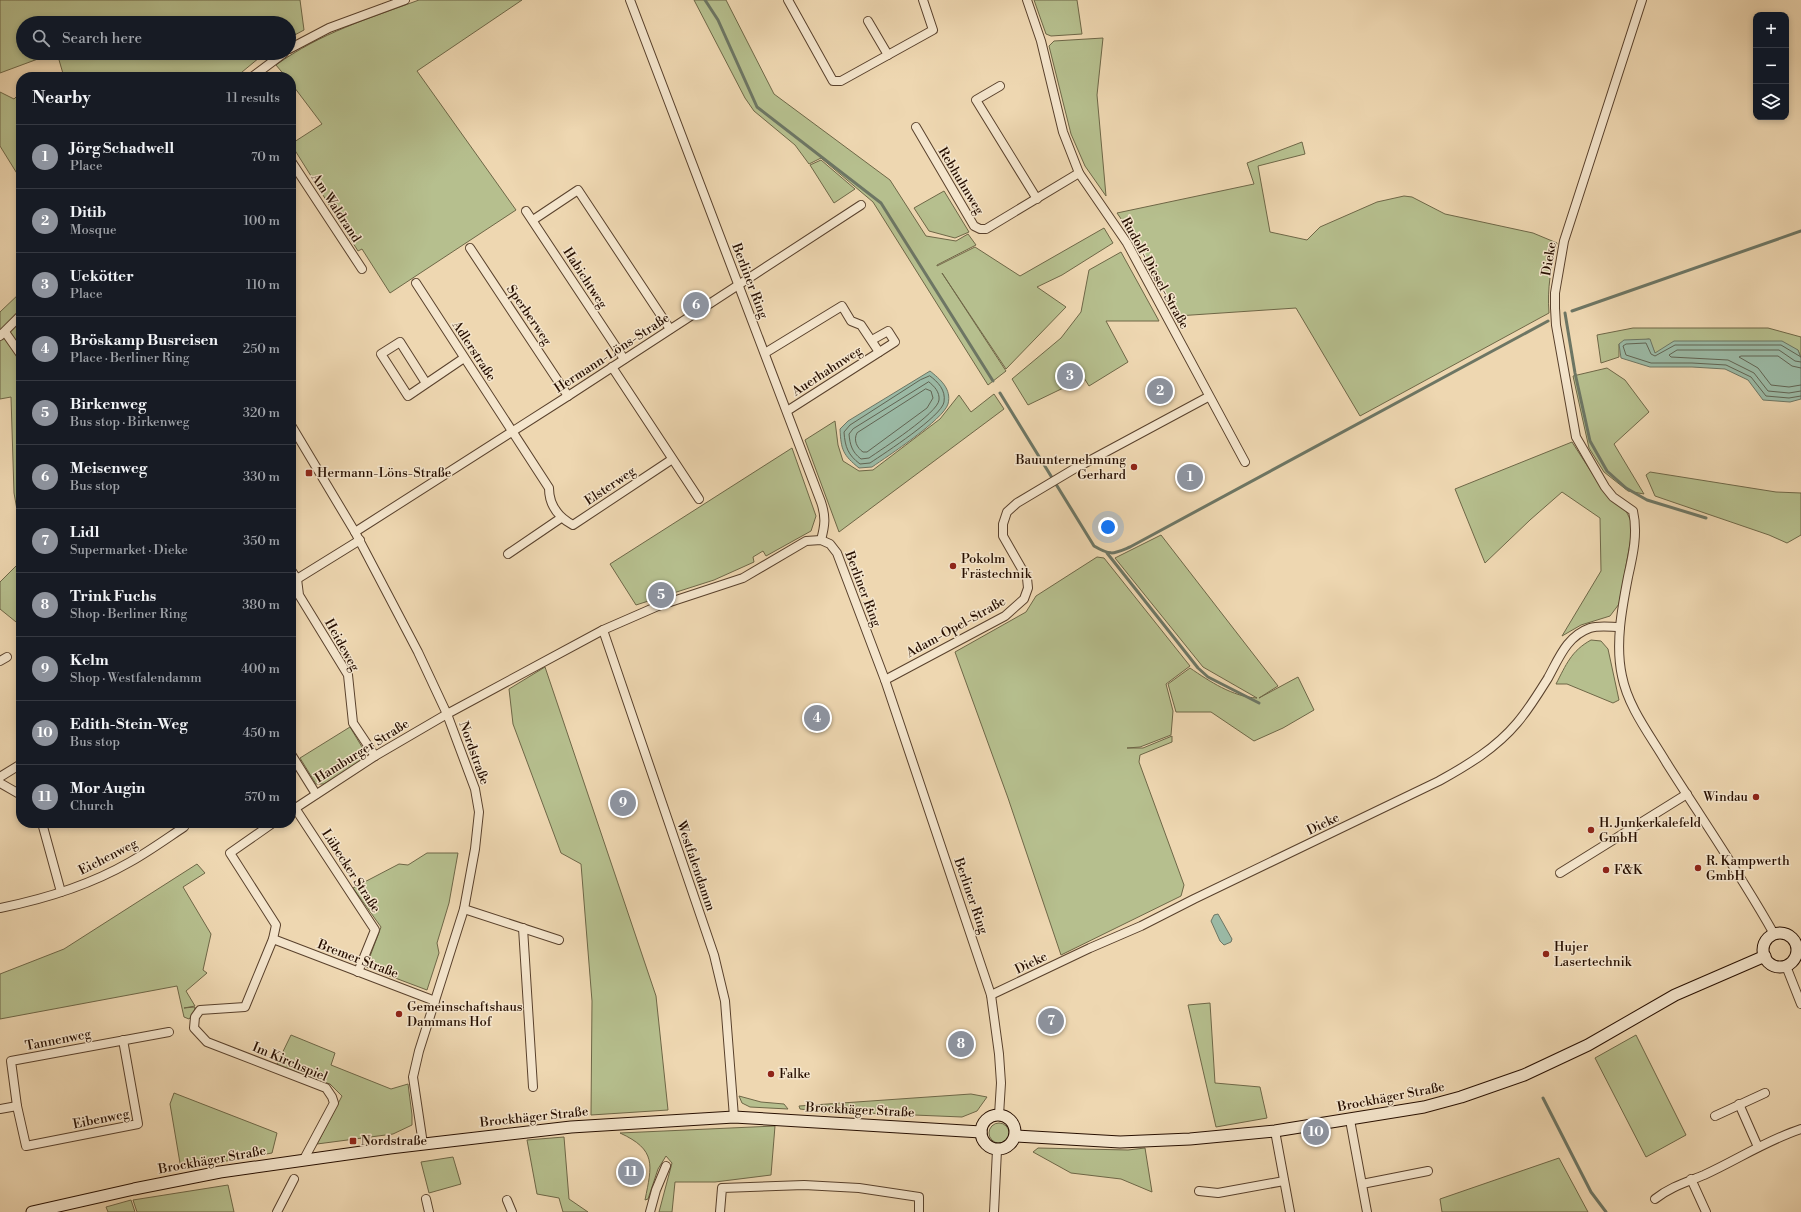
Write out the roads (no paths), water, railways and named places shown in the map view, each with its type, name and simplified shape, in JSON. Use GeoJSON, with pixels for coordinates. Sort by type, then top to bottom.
{"type":"FeatureCollection","features":[{"type":"Feature","properties":{"kind":"street"},"geometry":{"type":"LineString","coordinates":[[296,45],[329,28],[404,0]]}},
{"type":"Feature","properties":{"kind":"street","name":"Berliner Ring"},"geometry":{"type":"LineString","coordinates":[[630,0],[826,517],[826,525],[821,540],[830,544],[837,553],[885,680],[991,995],[999,1054],[1001,1083],[999,1115]]}},
{"type":"Feature","properties":{"kind":"street"},"geometry":{"type":"LineString","coordinates":[[788,0],[833,81],[840,81],[933,30],[923,0]]}},
{"type":"Feature","properties":{"kind":"street","name":"Rudolf-Diesel-Straße"},"geometry":{"type":"LineString","coordinates":[[1027,0],[1041,41],[1063,132],[1079,173],[1127,242],[1208,397],[1245,462]]}},
{"type":"Feature","properties":{"kind":"street","name":"Dieke"},"geometry":{"type":"LineString","coordinates":[[991,995],[1090,948],[1141,926],[1439,781],[1466,766],[1492,748],[1516,724],[1535,699],[1571,639],[1580,632],[1592,627],[1620,627],[1634,547],[1636,523],[1634,511],[1613,497],[1605,487],[1576,437],[1556,325],[1555,293],[1564,241],[1642,0]]}},
{"type":"Feature","properties":{"kind":"street"},"geometry":{"type":"LineString","coordinates":[[868,21],[888,55]]}},
{"type":"Feature","properties":{"kind":"street"},"geometry":{"type":"LineString","coordinates":[[259,72],[275,60]]}},
{"type":"Feature","properties":{"kind":"street"},"geometry":{"type":"LineString","coordinates":[[1000,86],[976,100],[1037,199]]}},
{"type":"Feature","properties":{"kind":"street","name":"Rebhuhnweg"},"geometry":{"type":"LineString","coordinates":[[916,128],[974,226],[980,229],[986,229],[1079,173]]}},
{"type":"Feature","properties":{"kind":"street","name":"Am Waldrand"},"geometry":{"type":"LineString","coordinates":[[296,169],[362,269]]}},
{"type":"Feature","properties":{"kind":"street"},"geometry":{"type":"LineString","coordinates":[[533,220],[578,190],[670,329]]}},
{"type":"Feature","properties":{"kind":"street","name":"Hermann-Löns-Straße"},"geometry":{"type":"LineString","coordinates":[[355,532],[513,432],[860,205]]}},
{"type":"Feature","properties":{"kind":"street","name":"Habichtweg"},"geometry":{"type":"LineString","coordinates":[[526,211],[624,359]]}},
{"type":"Feature","properties":{"kind":"street","name":"Sperberweg"},"geometry":{"type":"LineString","coordinates":[[470,248],[568,396]]}},
{"type":"Feature","properties":{"kind":"street","name":"Adlerstraße"},"geometry":{"type":"LineString","coordinates":[[416,283],[513,432]]}},
{"type":"Feature","properties":{"kind":"street","name":"Auerhahnweg"},"geometry":{"type":"LineString","coordinates":[[765,353],[842,306],[851,321],[862,325],[879,352]]}},
{"type":"Feature","properties":{"kind":"street"},"geometry":{"type":"LineString","coordinates":[[16,320],[2,334],[16,350]]}},
{"type":"Feature","properties":{"kind":"street","name":"Auerhahnweg"},"geometry":{"type":"LineString","coordinates":[[787,411],[895,342],[888,331],[872,340]]}},
{"type":"Feature","properties":{"kind":"street"},"geometry":{"type":"LineString","coordinates":[[426,383],[400,342],[381,354],[408,396],[464,358]]}},
{"type":"Feature","properties":{"kind":"street"},"geometry":{"type":"LineString","coordinates":[[612,367],[671,460],[699,499]]}},
{"type":"Feature","properties":{"kind":"street","name":"Adam-Opel-Straße"},"geometry":{"type":"LineString","coordinates":[[885,680],[1005,616],[1024,599],[1028,588],[1027,578],[1004,536],[1003,524],[1007,512],[1017,503],[1064,475],[1208,397]]}},
{"type":"Feature","properties":{"kind":"street"},"geometry":{"type":"LineString","coordinates":[[508,554],[561,518],[549,500],[549,488],[513,432]]}},
{"type":"Feature","properties":{"kind":"street","name":"Nordstraße"},"geometry":{"type":"LineString","coordinates":[[296,433],[360,540],[418,652],[447,714],[475,789],[479,812],[475,849],[464,909],[434,1001],[413,1077],[423,1144]]}},
{"type":"Feature","properties":{"kind":"street","name":"Elsterweg"},"geometry":{"type":"LineString","coordinates":[[561,518],[573,526],[671,460]]}},
{"type":"Feature","properties":{"kind":"street"},"geometry":{"type":"LineString","coordinates":[[296,579],[360,540]]}},
{"type":"Feature","properties":{"kind":"street","name":"Hamburger Straße"},"geometry":{"type":"LineString","coordinates":[[296,807],[375,756],[447,714],[602,630],[658,606],[742,578],[806,541],[821,540]]}},
{"type":"Feature","properties":{"kind":"street","name":"Heideweg"},"geometry":{"type":"LineString","coordinates":[[296,586],[299,594],[348,675],[353,723],[375,756]]}},
{"type":"Feature","properties":{"kind":"street"},"geometry":{"type":"LineString","coordinates":[[1620,627],[1621,675],[1627,695],[1774,934]]}},
{"type":"Feature","properties":{"kind":"street","name":"Westfalendamm"},"geometry":{"type":"LineString","coordinates":[[602,630],[714,955],[725,1000],[734,1117]]}},
{"type":"Feature","properties":{"kind":"street"},"geometry":{"type":"LineString","coordinates":[[296,762],[316,794]]}},
{"type":"Feature","properties":{"kind":"street"},"geometry":{"type":"LineString","coordinates":[[0,777],[16,767]]}},
{"type":"Feature","properties":{"kind":"street"},"geometry":{"type":"LineString","coordinates":[[0,783],[16,792]]}},
{"type":"Feature","properties":{"kind":"street"},"geometry":{"type":"LineString","coordinates":[[1560,873],[1687,794]]}},
{"type":"Feature","properties":{"kind":"street","name":"Lübecker Straße"},"geometry":{"type":"LineString","coordinates":[[296,813],[375,930],[358,972]]}},
{"type":"Feature","properties":{"kind":"street"},"geometry":{"type":"LineString","coordinates":[[43,828],[61,892]]}},
{"type":"Feature","properties":{"kind":"street","name":"Eichenweg"},"geometry":{"type":"LineString","coordinates":[[0,908],[25,904],[61,892],[130,862],[182,828]]}},
{"type":"Feature","properties":{"kind":"street"},"geometry":{"type":"LineString","coordinates":[[266,828],[230,853],[276,925],[272,939]]}},
{"type":"Feature","properties":{"kind":"street"},"geometry":{"type":"LineString","coordinates":[[464,909],[559,940]]}},
{"type":"Feature","properties":{"kind":"street"},"geometry":{"type":"LineString","coordinates":[[523,928],[533,1087]]}},
{"type":"Feature","properties":{"kind":"street"},"geometry":{"type":"LineString","coordinates":[[1779,933],[1790,936],[1799,944],[1794,960],[1786,966],[1776,966],[1767,961],[1764,956],[1764,946],[1769,937],[1774,934],[1779,933]]}},
{"type":"Feature","properties":{"kind":"street","name":"Bremer Straße"},"geometry":{"type":"LineString","coordinates":[[272,939],[434,1001]]}},
{"type":"Feature","properties":{"kind":"street","name":"Im Kirchspiel"},"geometry":{"type":"LineString","coordinates":[[272,939],[245,1007],[200,1010],[195,1017],[194,1028],[207,1042],[326,1088],[334,1103],[304,1159]]}},
{"type":"Feature","properties":{"kind":"street","name":"Brockhäger Straße"},"geometry":{"type":"LineString","coordinates":[[1016,1136],[1120,1142],[1190,1139],[1275,1131],[1424,1108],[1524,1075],[1585,1047],[1675,995],[1764,956]]}},
{"type":"Feature","properties":{"kind":"street"},"geometry":{"type":"LineString","coordinates":[[1786,966],[1801,1004]]}},
{"type":"Feature","properties":{"kind":"street","name":"Tannenweg"},"geometry":{"type":"LineString","coordinates":[[16,1106],[11,1061],[169,1032]]}},
{"type":"Feature","properties":{"kind":"street","name":"Eibenweg"},"geometry":{"type":"LineString","coordinates":[[16,1106],[26,1146],[138,1124],[123,1040]]}},
{"type":"Feature","properties":{"kind":"street"},"geometry":{"type":"LineString","coordinates":[[1716,1116],[1765,1093]]}},
{"type":"Feature","properties":{"kind":"street"},"geometry":{"type":"LineString","coordinates":[[1739,1104],[1758,1147]]}},
{"type":"Feature","properties":{"kind":"street"},"geometry":{"type":"LineString","coordinates":[[0,1109],[16,1106]]}},
{"type":"Feature","properties":{"kind":"street"},"geometry":{"type":"LineString","coordinates":[[999,1115],[1010,1119],[1014,1124],[1016,1136],[1014,1141],[1007,1148],[997,1150],[987,1146],[981,1132],[984,1122],[988,1118],[999,1115]]}},
{"type":"Feature","properties":{"kind":"street","name":"Brockhäger Straße"},"geometry":{"type":"LineString","coordinates":[[32,1212],[220,1172],[304,1159],[542,1129],[661,1120],[734,1117],[981,1132]]}},
{"type":"Feature","properties":{"kind":"street"},"geometry":{"type":"LineString","coordinates":[[1350,1120],[1367,1212]]}},
{"type":"Feature","properties":{"kind":"street"},"geometry":{"type":"LineString","coordinates":[[1655,1199],[1663,1192],[1703,1175],[1758,1147],[1801,1129]]}},
{"type":"Feature","properties":{"kind":"street"},"geometry":{"type":"LineString","coordinates":[[1275,1131],[1290,1212]]}},
{"type":"Feature","properties":{"kind":"street"},"geometry":{"type":"LineString","coordinates":[[994,1212],[997,1150]]}},
{"type":"Feature","properties":{"kind":"street"},"geometry":{"type":"LineString","coordinates":[[650,1212],[660,1177],[666,1166]]}},
{"type":"Feature","properties":{"kind":"street"},"geometry":{"type":"LineString","coordinates":[[1362,1184],[1428,1171]]}},
{"type":"Feature","properties":{"kind":"street"},"geometry":{"type":"LineString","coordinates":[[277,1212],[294,1179]]}},
{"type":"Feature","properties":{"kind":"street"},"geometry":{"type":"LineString","coordinates":[[1691,1179],[1706,1212]]}},
{"type":"Feature","properties":{"kind":"street"},"geometry":{"type":"LineString","coordinates":[[1199,1191],[1218,1193],[1284,1181]]}},
{"type":"Feature","properties":{"kind":"street"},"geometry":{"type":"LineString","coordinates":[[720,1212],[722,1188],[804,1185],[860,1188],[919,1197],[919,1212]]}},
{"type":"Feature","properties":{"kind":"street","name":"Brockhäger Straße"},"geometry":{"type":"LineString","coordinates":[[52,1212],[95,1198]]}},
{"type":"Feature","properties":{"kind":"street"},"geometry":{"type":"LineString","coordinates":[[426,1199],[429,1212]]}},
{"type":"Feature","properties":{"kind":"street"},"geometry":{"type":"LineString","coordinates":[[507,1200],[512,1212]]}},
{"type":"Feature","properties":{"kind":"water"},"geometry":{"type":"Polygon","coordinates":[[[1650,339],[1655,353],[1674,341],[1782,341],[1798,350],[1801,358],[1801,399],[1790,402],[1763,400],[1748,380],[1725,369],[1650,367],[1621,358],[1619,344],[1624,340],[1650,339]]]}},
{"type":"Feature","properties":{"kind":"water"},"geometry":{"type":"Polygon","coordinates":[[[930,371],[947,389],[949,399],[944,411],[926,428],[872,467],[859,468],[844,452],[841,442],[840,429],[848,421],[930,371]]]}},
{"type":"Feature","properties":{"kind":"water"},"geometry":{"type":"Polygon","coordinates":[[[1218,914],[1232,939],[1231,942],[1224,945],[1220,941],[1211,921],[1214,915],[1218,914]]]}},
{"type":"Feature","properties":{"kind":"waterway"},"geometry":{"type":"LineString","coordinates":[[705,0],[718,20],[757,107],[881,203],[993,381]]}},
{"type":"Feature","properties":{"kind":"waterway"},"geometry":{"type":"LineString","coordinates":[[1572,311],[1801,231]]}},
{"type":"Feature","properties":{"kind":"waterway"},"geometry":{"type":"LineString","coordinates":[[1565,313],[1575,373],[1590,441],[1607,471],[1626,488],[1647,500],[1706,518]]}},
{"type":"Feature","properties":{"kind":"waterway"},"geometry":{"type":"LineString","coordinates":[[1000,393],[1094,546],[1108,553],[1112,553],[1130,547],[1548,321]]}},
{"type":"Feature","properties":{"kind":"waterway"},"geometry":{"type":"LineString","coordinates":[[1107,553],[1198,668],[1208,677],[1259,703]]}},
{"type":"Feature","properties":{"kind":"waterway"},"geometry":{"type":"LineString","coordinates":[[1543,1098],[1591,1192],[1606,1212]]}},
{"type":"Feature","properties":{"kind":"place","name":"Meisenweg"},"geometry":{"type":"Point","coordinates":[696,305]}},
{"type":"Feature","properties":{"kind":"place","name":"Uekötter"},"geometry":{"type":"Point","coordinates":[1070,376]}},
{"type":"Feature","properties":{"kind":"place","name":"Ditib"},"geometry":{"type":"Point","coordinates":[1160,391]}},
{"type":"Feature","properties":{"kind":"place","name":"Bauunternehmung Gerhard"},"geometry":{"type":"Point","coordinates":[1134,467]}},
{"type":"Feature","properties":{"kind":"place","name":"Hermann-Löns-Straße"},"geometry":{"type":"Point","coordinates":[309,473]}},
{"type":"Feature","properties":{"kind":"place","name":"Jörg Schadwell"},"geometry":{"type":"Point","coordinates":[1190,477]}},
{"type":"Feature","properties":{"kind":"place","name":"Pokolm Frästechnik"},"geometry":{"type":"Point","coordinates":[953,566]}},
{"type":"Feature","properties":{"kind":"place","name":"Birkenweg"},"geometry":{"type":"Point","coordinates":[661,595]}},
{"type":"Feature","properties":{"kind":"place","name":"Bröskamp Busreisen"},"geometry":{"type":"Point","coordinates":[817,718]}},
{"type":"Feature","properties":{"kind":"place","name":"Windau"},"geometry":{"type":"Point","coordinates":[1756,797]}},
{"type":"Feature","properties":{"kind":"place","name":"Kelm"},"geometry":{"type":"Point","coordinates":[623,803]}},
{"type":"Feature","properties":{"kind":"place","name":"H. Junkerkalefeld GmbH"},"geometry":{"type":"Point","coordinates":[1591,830]}},
{"type":"Feature","properties":{"kind":"place","name":"R. Kampwerth GmbH"},"geometry":{"type":"Point","coordinates":[1698,868]}},
{"type":"Feature","properties":{"kind":"place","name":"F&K"},"geometry":{"type":"Point","coordinates":[1606,870]}},
{"type":"Feature","properties":{"kind":"place","name":"Hujer Lasertechnik"},"geometry":{"type":"Point","coordinates":[1546,954]}},
{"type":"Feature","properties":{"kind":"place","name":"Gemeinschaftshaus Dammans Hof"},"geometry":{"type":"Point","coordinates":[399,1014]}},
{"type":"Feature","properties":{"kind":"place","name":"Lidl"},"geometry":{"type":"Point","coordinates":[1051,1021]}},
{"type":"Feature","properties":{"kind":"place","name":"Trink Fuchs"},"geometry":{"type":"Point","coordinates":[961,1044]}},
{"type":"Feature","properties":{"kind":"place","name":"Falke"},"geometry":{"type":"Point","coordinates":[771,1074]}},
{"type":"Feature","properties":{"kind":"place","name":"Edith-Stein-Weg"},"geometry":{"type":"Point","coordinates":[1316,1132]}},
{"type":"Feature","properties":{"kind":"place","name":"Nordstraße"},"geometry":{"type":"Point","coordinates":[353,1141]}},
{"type":"Feature","properties":{"kind":"place","name":"Mor Augin"},"geometry":{"type":"Point","coordinates":[631,1172]}}]}
